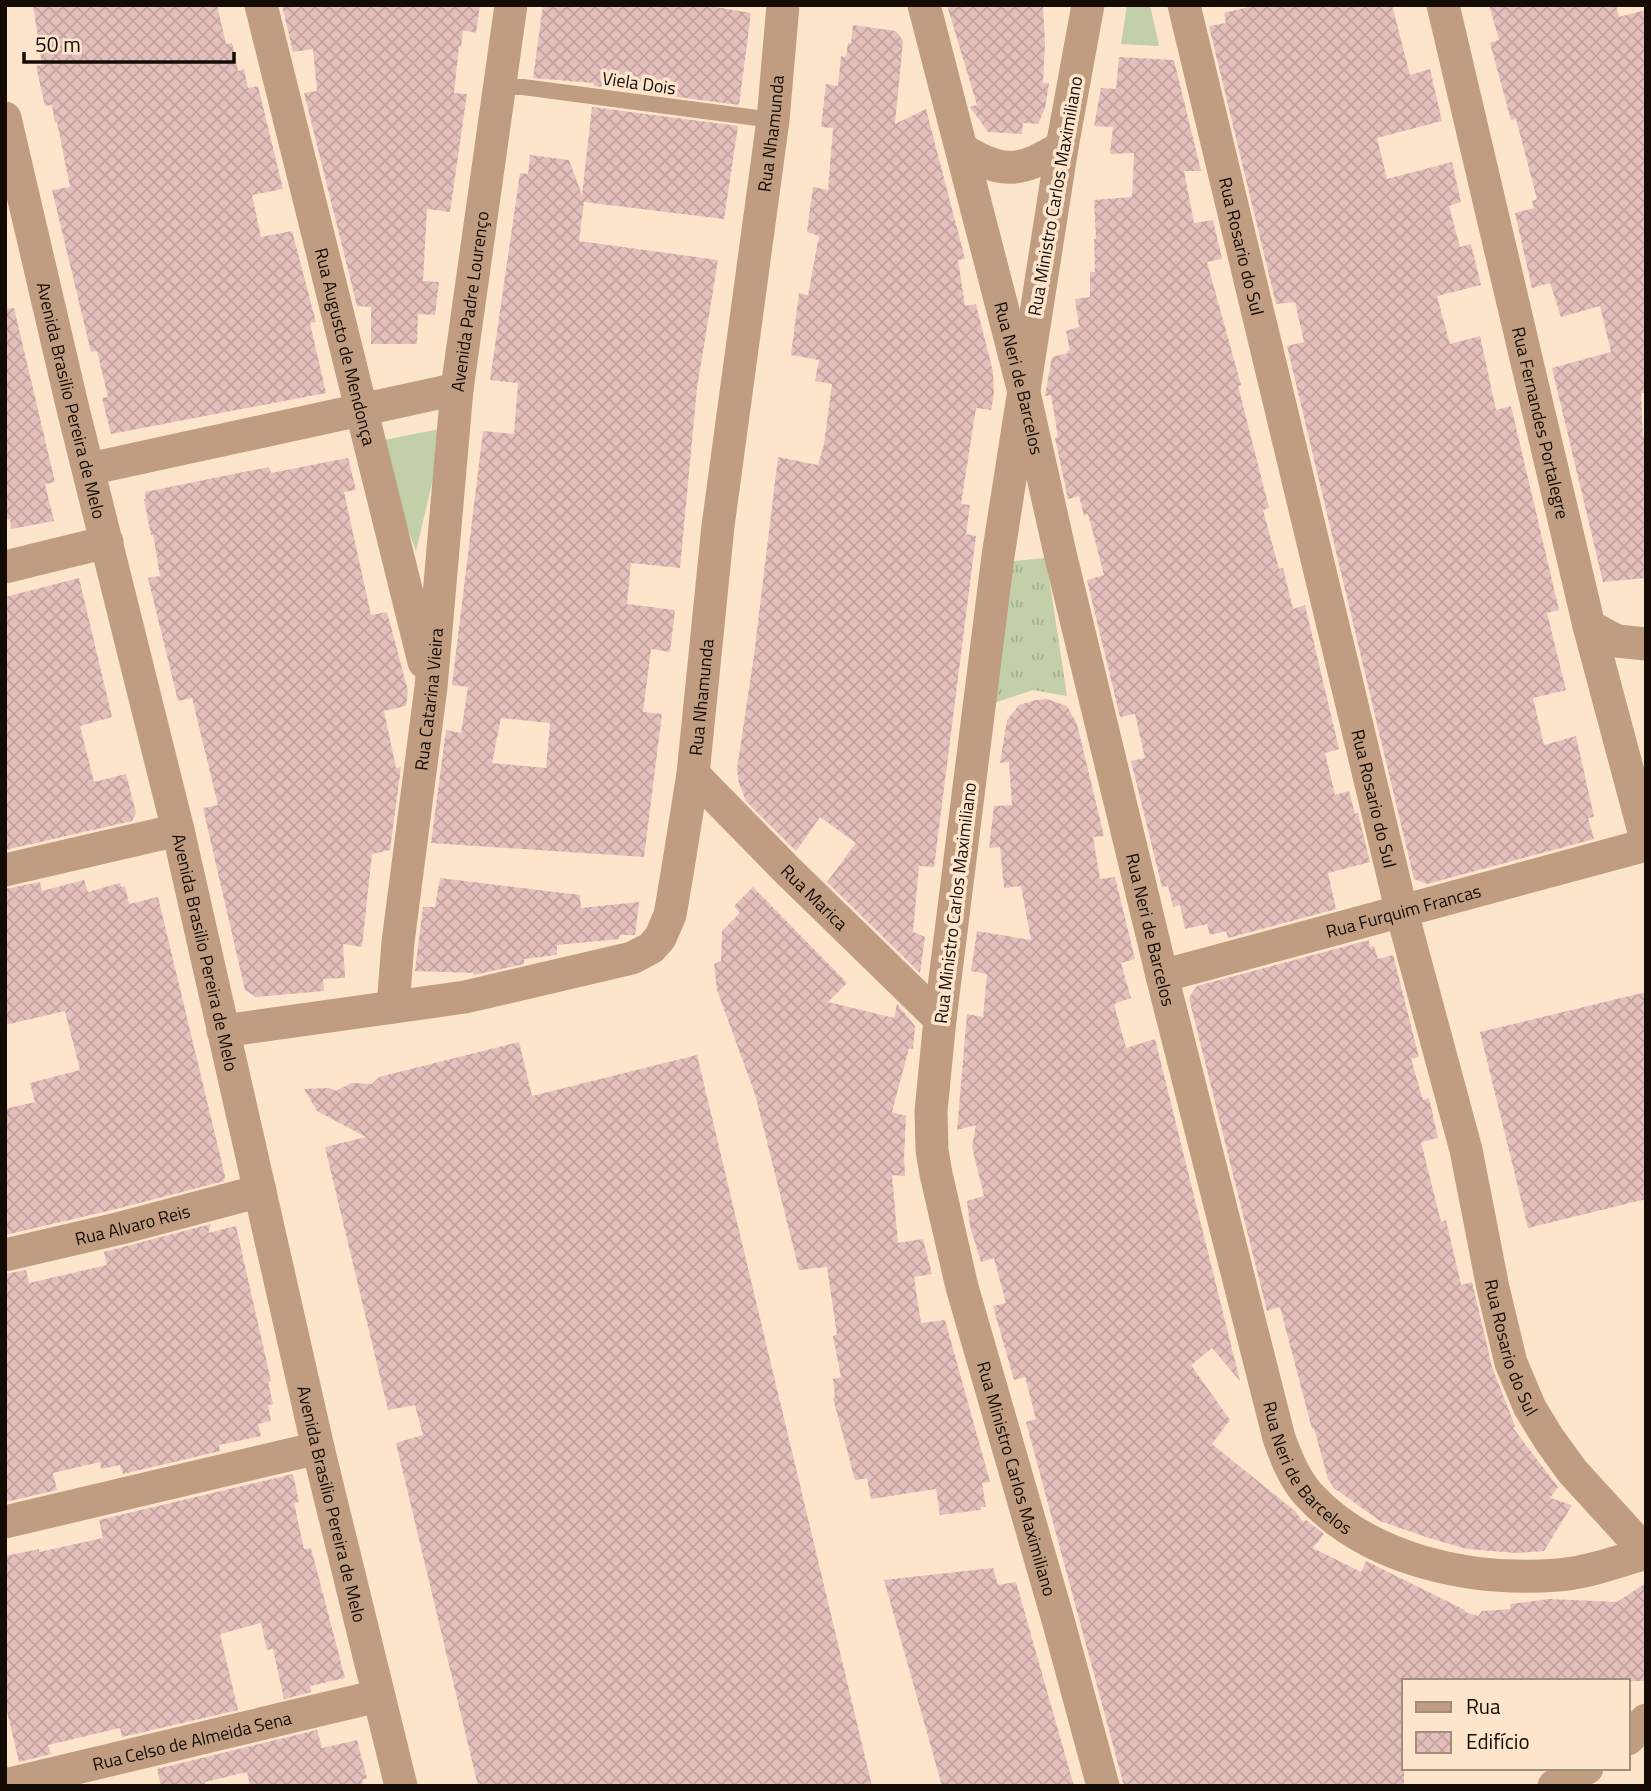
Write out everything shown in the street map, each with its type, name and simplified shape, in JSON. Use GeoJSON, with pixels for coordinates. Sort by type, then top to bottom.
{"type":"FeatureCollection","features":[{"type":"Feature","properties":{"kind":"street","name":"Rua Augusto de Mendonça"},"geometry":{"type":"LineString","coordinates":[[261,5],[430,687]]}},
{"type":"Feature","properties":{"kind":"street","name":"Avenida Padre Lourenço"},"geometry":{"type":"LineString","coordinates":[[89,469],[457,389],[511,5]]}},
{"type":"Feature","properties":{"kind":"street","name":"Rua Nhamunda"},"geometry":{"type":"LineString","coordinates":[[223,1031],[464,997],[632,958],[651,948],[660,938],[670,915],[693,774],[719,526],[773,120],[783,5]]}},
{"type":"Feature","properties":{"kind":"street","name":"Rua Neri de Barcelos"},"geometry":{"type":"LineString","coordinates":[[924,5],[1023,387],[1060,553],[1162,976],[1279,1438],[1291,1469],[1307,1493],[1347,1527],[1374,1542],[1434,1565],[1465,1572],[1508,1576],[1559,1575],[1597,1569],[1646,1552]]}},
{"type":"Feature","properties":{"kind":"street","name":"Rua Ministro Carlos Maximiliano"},"geometry":{"type":"LineString","coordinates":[[1088,5],[1023,387],[995,580],[931,1111],[932,1150],[944,1217],[1102,1786]]}},
{"type":"Feature","properties":{"kind":"street","name":"Rua Rosario do Sul"},"geometry":{"type":"LineString","coordinates":[[1184,5],[1401,909],[1466,1150],[1493,1288],[1511,1363],[1530,1408],[1549,1439],[1572,1471],[1646,1552]]}},
{"type":"Feature","properties":{"kind":"street","name":"Rua Fernandes Portalegre"},"geometry":{"type":"LineString","coordinates":[[1443,5],[1589,626],[1644,824]]}},
{"type":"Feature","properties":{"kind":"street","name":"Avenida Brasilio Pereira de Melo"},"geometry":{"type":"LineString","coordinates":[[5,118],[178,830],[318,1448],[401,1786]]}},
{"type":"Feature","properties":{"kind":"street"},"geometry":{"type":"LineString","coordinates":[[963,150],[982,162],[1020,169],[1062,147]]}},
{"type":"Feature","properties":{"kind":"street","name":"Rua Catarina Vieira"},"geometry":{"type":"LineString","coordinates":[[393,1007],[398,942],[430,687],[457,389]]}},
{"type":"Feature","properties":{"kind":"street"},"geometry":{"type":"LineString","coordinates":[[5,567],[107,542]]}},
{"type":"Feature","properties":{"kind":"street"},"geometry":{"type":"LineString","coordinates":[[1589,626],[1617,641],[1646,644]]}},
{"type":"Feature","properties":{"kind":"street","name":"Rua Marica"},"geometry":{"type":"LineString","coordinates":[[693,774],[940,1019]]}},
{"type":"Feature","properties":{"kind":"street","name":"Rua Furquim Francas"},"geometry":{"type":"LineString","coordinates":[[1162,976],[1401,909],[1644,824]]}},
{"type":"Feature","properties":{"kind":"street"},"geometry":{"type":"LineString","coordinates":[[5,870],[178,830]]}},
{"type":"Feature","properties":{"kind":"street","name":"Rua Alvaro Reis"},"geometry":{"type":"LineString","coordinates":[[5,1255],[260,1191]]}},
{"type":"Feature","properties":{"kind":"street"},"geometry":{"type":"LineString","coordinates":[[5,1522],[318,1448]]}},
{"type":"Feature","properties":{"kind":"street","name":"Rua Celso de Almeida Sena"},"geometry":{"type":"LineString","coordinates":[[5,1785],[378,1696]]}},
{"type":"Feature","properties":{"kind":"street"},"geometry":{"type":"LineString","coordinates":[[1630,1737],[1646,1720]]}},
{"type":"Feature","properties":{"kind":"street"},"geometry":{"type":"LineString","coordinates":[[1554,1786],[1583,1770]]}},
{"type":"Feature","properties":{"kind":"lane","name":"Viela Dois"},"geometry":{"type":"LineString","coordinates":[[501,87],[523,87],[773,120]]}},
{"type":"Feature","properties":{"kind":"green space"},"geometry":{"type":"Polygon","coordinates":[[[1127,5],[1150,5],[1159,46],[1121,44],[1127,5]]]}},
{"type":"Feature","properties":{"kind":"green space"},"geometry":{"type":"Polygon","coordinates":[[[445,428],[416,551],[374,442],[445,428]]]}},
{"type":"Feature","properties":{"kind":"green space"},"geometry":{"type":"Polygon","coordinates":[[[1046,558],[1067,696],[1033,690],[994,703],[1002,562],[1046,558]]]}},
{"type":"Feature","properties":{"kind":"building"},"geometry":{"type":"Polygon","coordinates":[[[33,5],[217,5],[226,44],[232,43],[238,71],[244,69],[248,88],[258,86],[283,189],[252,195],[261,237],[292,231],[316,322],[310,323],[326,393],[111,434],[102,398],[108,397],[97,351],[91,352],[52,190],[70,187],[57,122],[55,123],[52,105],[45,106],[36,66],[42,65],[33,5]]]}},
{"type":"Feature","properties":{"kind":"building"},"geometry":{"type":"Polygon","coordinates":[[[282,5],[480,5],[476,33],[463,30],[461,47],[459,46],[454,93],[467,94],[450,212],[427,209],[423,281],[439,282],[435,315],[418,314],[417,344],[371,344],[371,307],[357,306],[304,93],[317,91],[313,49],[293,52],[282,5]]]}},
{"type":"Feature","properties":{"kind":"building"},"geometry":{"type":"Polygon","coordinates":[[[543,5],[704,5],[751,13],[739,105],[594,86],[594,83],[533,78],[543,5]]]}},
{"type":"Feature","properties":{"kind":"building"},"geometry":{"type":"Polygon","coordinates":[[[947,5],[1043,5],[1043,83],[1049,83],[1045,108],[1038,124],[1023,123],[1022,134],[988,132],[970,107],[977,105],[947,5]]]}},
{"type":"Feature","properties":{"kind":"building"},"geometry":{"type":"Polygon","coordinates":[[[1257,5],[1392,5],[1410,75],[1430,69],[1442,121],[1377,138],[1387,179],[1452,162],[1461,202],[1449,206],[1460,247],[1471,244],[1481,285],[1437,296],[1450,344],[1480,336],[1496,410],[1511,406],[1559,610],[1547,613],[1566,690],[1533,698],[1544,745],[1576,736],[1594,817],[1588,818],[1594,839],[1427,884],[1414,879],[1287,346],[1304,342],[1295,302],[1276,304],[1209,26],[1226,23],[1224,13],[1257,5]]]}},
{"type":"Feature","properties":{"kind":"building"},"geometry":{"type":"Polygon","coordinates":[[[1489,5],[1616,5],[1619,17],[1646,10],[1646,393],[1641,393],[1643,437],[1646,437],[1646,578],[1603,582],[1552,368],[1611,352],[1600,306],[1561,317],[1550,283],[1532,288],[1515,213],[1534,208],[1532,201],[1537,199],[1516,119],[1511,120],[1490,43],[1499,40],[1489,5]]]}},
{"type":"Feature","properties":{"kind":"building"},"geometry":{"type":"Polygon","coordinates":[[[853,25],[896,31],[903,41],[895,124],[926,109],[965,259],[958,260],[965,306],[976,304],[993,372],[994,394],[991,410],[976,408],[961,504],[970,505],[966,534],[976,536],[934,867],[919,866],[913,932],[925,937],[920,973],[827,882],[856,843],[820,817],[796,851],[746,801],[737,769],[778,457],[818,465],[824,444],[832,384],[815,381],[819,360],[791,355],[799,293],[808,295],[819,236],[807,232],[813,187],[828,190],[833,128],[821,127],[826,84],[838,86],[841,56],[846,57],[848,43],[851,44],[853,25]]]}},
{"type":"Feature","properties":{"kind":"building"},"geometry":{"type":"Polygon","coordinates":[[[1119,57],[1174,60],[1201,171],[1184,171],[1194,223],[1213,220],[1222,259],[1207,262],[1241,385],[1238,386],[1269,508],[1263,510],[1279,569],[1283,568],[1293,609],[1305,605],[1339,749],[1325,753],[1335,795],[1349,791],[1355,814],[1358,813],[1370,862],[1328,873],[1336,909],[1228,938],[1226,931],[1210,935],[1207,924],[1185,929],[1180,905],[1173,907],[1168,886],[1162,887],[1131,761],[1145,758],[1135,714],[1120,717],[1087,580],[1104,575],[1088,514],[1084,516],[1079,496],[1068,499],[1055,438],[1058,437],[1051,395],[1045,396],[1052,357],[1068,353],[1070,350],[1066,331],[1079,327],[1075,299],[1090,297],[1090,272],[1095,272],[1094,200],[1132,197],[1134,153],[1110,154],[1113,127],[1094,126],[1101,88],[1116,89],[1119,57]]]}},
{"type":"Feature","properties":{"kind":"building"},"geometry":{"type":"Polygon","coordinates":[[[592,107],[738,126],[724,219],[584,202],[579,241],[718,260],[697,388],[680,568],[631,563],[627,604],[675,610],[670,652],[651,649],[643,712],[662,714],[644,857],[431,843],[446,730],[461,733],[468,687],[452,685],[483,431],[514,434],[518,383],[490,380],[520,173],[528,174],[530,155],[569,160],[582,195],[592,107]],[[501,718],[492,763],[546,768],[550,723],[501,718]]]}},
{"type":"Feature","properties":{"kind":"building"},"geometry":{"type":"Polygon","coordinates":[[[14,308],[55,482],[45,484],[54,521],[11,529],[10,519],[5,520],[5,309],[14,308]]]}},
{"type":"Feature","properties":{"kind":"building"},"geometry":{"type":"Polygon","coordinates":[[[348,458],[356,490],[344,492],[371,615],[387,612],[408,691],[406,706],[384,711],[396,768],[401,767],[390,850],[372,854],[362,947],[343,944],[345,978],[323,979],[324,991],[256,997],[245,990],[203,808],[218,805],[192,698],[178,701],[148,578],[160,576],[144,499],[145,492],[269,467],[271,473],[348,458]]]}},
{"type":"Feature","properties":{"kind":"building"},"geometry":{"type":"Polygon","coordinates":[[[79,578],[112,717],[80,726],[94,782],[126,774],[136,813],[132,821],[5,850],[5,597],[79,578]]]}},
{"type":"Feature","properties":{"kind":"building"},"geometry":{"type":"Polygon","coordinates":[[[1047,699],[1067,706],[1077,724],[1104,836],[1093,837],[1100,879],[1115,877],[1135,959],[1121,963],[1131,998],[1114,1004],[1126,1048],[1155,1039],[1240,1381],[1212,1348],[1191,1365],[1230,1420],[1212,1444],[1295,1511],[1303,1522],[1306,1520],[1324,1534],[1313,1548],[1361,1572],[1366,1561],[1465,1612],[1478,1616],[1482,1611],[1511,1609],[1510,1604],[1550,1599],[1617,1602],[1646,1583],[1646,1681],[1402,1679],[1404,1786],[1124,1786],[1026,1422],[1036,1419],[1025,1377],[1014,1380],[993,1306],[1006,1303],[994,1258],[981,1262],[970,1226],[967,1201],[984,1196],[972,1147],[976,1125],[957,1130],[967,1014],[983,1017],[987,974],[971,971],[977,931],[1031,940],[1021,886],[1004,888],[1000,847],[989,848],[994,806],[1012,805],[1009,762],[1000,763],[1007,720],[1019,705],[1047,699]]]}},
{"type":"Feature","properties":{"kind":"building"},"geometry":{"type":"Polygon","coordinates":[[[440,878],[580,895],[581,908],[639,902],[635,935],[557,945],[557,955],[524,959],[524,964],[474,975],[415,971],[423,907],[435,907],[440,878]]]}},
{"type":"Feature","properties":{"kind":"building"},"geometry":{"type":"Polygon","coordinates":[[[84,880],[88,892],[120,883],[121,887],[125,886],[129,904],[158,897],[225,1176],[224,1181],[5,1235],[5,1109],[35,1102],[30,1083],[80,1070],[65,1011],[5,1025],[5,889],[40,882],[42,891],[84,880]]]}},
{"type":"Feature","properties":{"kind":"building"},"geometry":{"type":"Polygon","coordinates":[[[753,887],[847,983],[828,1002],[894,1018],[897,1004],[915,1026],[913,1049],[909,1048],[892,1112],[906,1116],[905,1176],[892,1175],[898,1243],[923,1239],[932,1274],[914,1277],[921,1323],[945,1320],[990,1482],[982,1483],[986,1507],[981,1507],[981,1510],[940,1515],[936,1489],[871,1499],[867,1478],[855,1480],[833,1398],[833,1379],[841,1377],[833,1336],[837,1335],[827,1267],[799,1270],[755,1094],[717,990],[714,964],[721,961],[722,931],[740,913],[734,906],[753,887]]]}},
{"type":"Feature","properties":{"kind":"building"},"geometry":{"type":"Polygon","coordinates":[[[1369,940],[1378,959],[1393,955],[1419,1057],[1411,1059],[1423,1100],[1429,1098],[1438,1138],[1421,1142],[1441,1222],[1446,1220],[1461,1285],[1472,1282],[1492,1367],[1515,1426],[1513,1428],[1558,1487],[1550,1498],[1572,1505],[1544,1551],[1517,1553],[1467,1549],[1429,1538],[1380,1521],[1334,1488],[1328,1479],[1314,1428],[1312,1429],[1280,1307],[1267,1311],[1189,998],[1197,986],[1369,940]]]}},
{"type":"Feature","properties":{"kind":"building"},"geometry":{"type":"Polygon","coordinates":[[[1646,992],[1646,1199],[1528,1228],[1480,1032],[1646,992]]]}},
{"type":"Feature","properties":{"kind":"building"},"geometry":{"type":"Polygon","coordinates":[[[519,1042],[532,1096],[697,1055],[872,1786],[478,1786],[396,1443],[423,1435],[415,1405],[388,1410],[325,1147],[366,1137],[317,1111],[304,1089],[329,1088],[336,1091],[352,1083],[372,1084],[379,1077],[519,1042]]]}},
{"type":"Feature","properties":{"kind":"building"},"geometry":{"type":"Polygon","coordinates":[[[211,1224],[208,1233],[236,1226],[271,1381],[268,1382],[273,1404],[268,1405],[271,1421],[258,1424],[261,1436],[219,1445],[220,1451],[123,1474],[120,1465],[101,1469],[100,1462],[53,1473],[57,1490],[5,1502],[5,1274],[26,1270],[29,1283],[107,1265],[104,1252],[211,1224]]]}},
{"type":"Feature","properties":{"kind":"building"},"geometry":{"type":"Polygon","coordinates":[[[293,1474],[299,1502],[294,1503],[304,1549],[311,1548],[345,1678],[310,1686],[311,1692],[284,1699],[273,1649],[267,1650],[261,1623],[220,1634],[238,1710],[122,1737],[120,1728],[48,1745],[51,1754],[19,1762],[5,1703],[5,1556],[39,1549],[39,1552],[103,1538],[99,1520],[293,1474]]]}},
{"type":"Feature","properties":{"kind":"building"},"geometry":{"type":"Polygon","coordinates":[[[993,1568],[998,1585],[1016,1582],[1074,1786],[942,1786],[884,1580],[993,1568]]]}},
{"type":"Feature","properties":{"kind":"building"},"geometry":{"type":"Polygon","coordinates":[[[317,1730],[322,1748],[357,1740],[367,1778],[362,1780],[363,1786],[250,1786],[247,1772],[205,1782],[205,1786],[161,1786],[157,1769],[317,1730]]]}}]}
